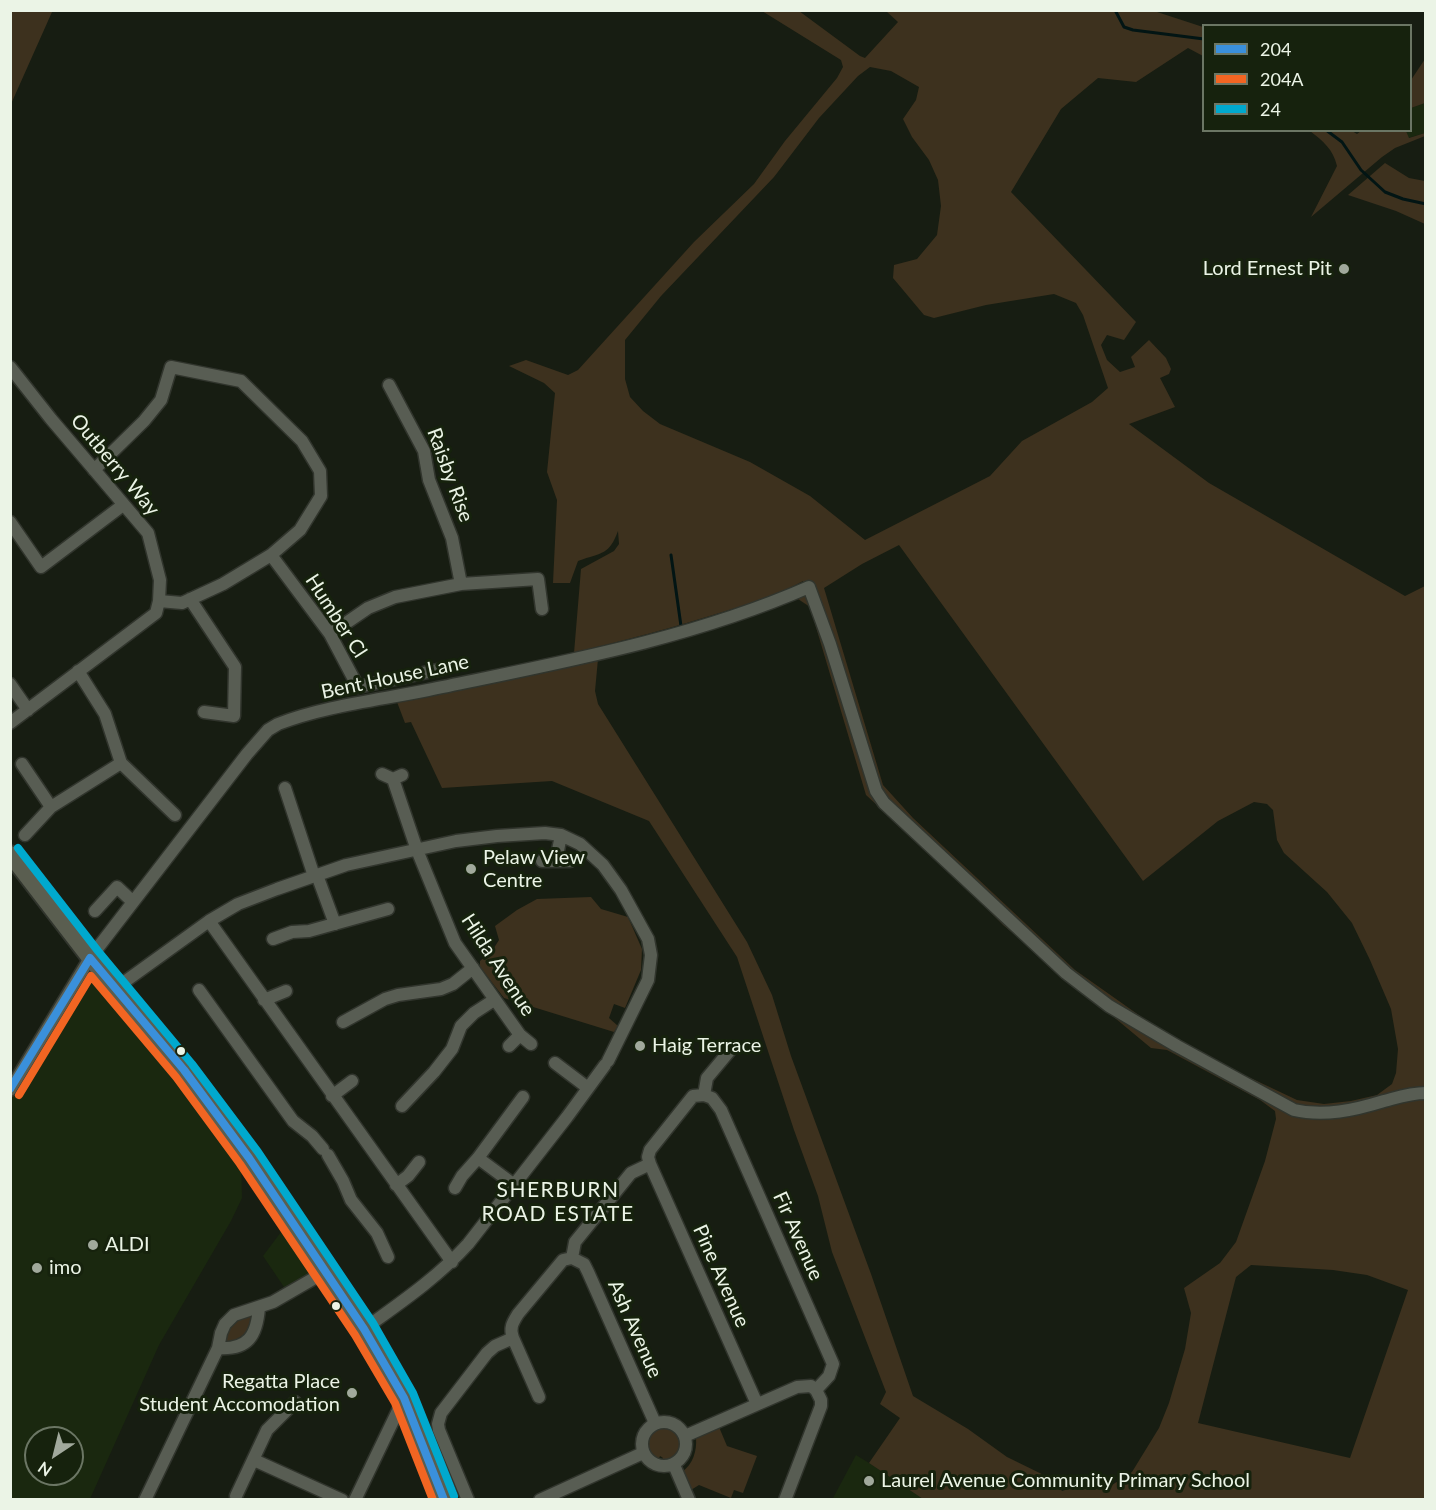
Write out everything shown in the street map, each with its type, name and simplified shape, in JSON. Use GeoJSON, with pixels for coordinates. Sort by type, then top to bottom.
{"type":"FeatureCollection","features":[{"type":"Feature","properties":{"kind":"main road"},"geometry":{"type":"LineString","coordinates":[[10,854],[90,958],[184,1071],[249,1158],[364,1329],[404,1398],[444,1500]]}},
{"type":"Feature","properties":{"kind":"street","name":"Outberry Way"},"geometry":{"type":"LineString","coordinates":[[10,367],[148,533],[160,580],[159,601]]}},
{"type":"Feature","properties":{"kind":"street"},"geometry":{"type":"LineString","coordinates":[[10,723],[156,612],[159,601],[182,603],[190,600],[223,584],[271,555],[300,530],[321,496],[320,471],[302,441],[242,381],[171,367],[160,400],[144,421],[94,470]]}},
{"type":"Feature","properties":{"kind":"street","name":"Raisby Rise"},"geometry":{"type":"LineString","coordinates":[[389,385],[424,452],[429,480],[452,538],[461,584]]}},
{"type":"Feature","properties":{"kind":"street"},"geometry":{"type":"LineString","coordinates":[[10,522],[41,567],[123,505]]}},
{"type":"Feature","properties":{"kind":"street","name":"Humber Cl"},"geometry":{"type":"LineString","coordinates":[[271,555],[330,634],[358,687],[442,669]]}},
{"type":"Feature","properties":{"kind":"street"},"geometry":{"type":"LineString","coordinates":[[330,634],[368,608],[395,597],[461,584],[538,579],[542,609]]}},
{"type":"Feature","properties":{"kind":"street","name":"Bent House Lane"},"geometry":{"type":"LineString","coordinates":[[10,1090],[90,958],[260,739],[278,724],[358,704],[598,654],[703,627],[772,603],[809,587],[830,644],[876,791],[884,803],[1066,973],[1109,1006],[1148,1030],[1294,1110],[1318,1114],[1329,1113],[1383,1101],[1405,1093],[1425,1093]]}},
{"type":"Feature","properties":{"kind":"street"},"geometry":{"type":"LineString","coordinates":[[190,600],[235,667],[234,716],[204,712]]}},
{"type":"Feature","properties":{"kind":"street"},"geometry":{"type":"LineString","coordinates":[[78,671],[105,714],[121,763],[175,815]]}},
{"type":"Feature","properties":{"kind":"street"},"geometry":{"type":"LineString","coordinates":[[10,684],[28,710]]}},
{"type":"Feature","properties":{"kind":"street"},"geometry":{"type":"LineString","coordinates":[[25,835],[51,807],[121,763]]}},
{"type":"Feature","properties":{"kind":"street"},"geometry":{"type":"LineString","coordinates":[[22,764],[51,807]]}},
{"type":"Feature","properties":{"kind":"street","name":"Hilda Avenue"},"geometry":{"type":"LineString","coordinates":[[392,776],[417,850],[455,943],[520,1035],[531,1044]]}},
{"type":"Feature","properties":{"kind":"street"},"geometry":{"type":"LineString","coordinates":[[285,788],[315,875],[335,924]]}},
{"type":"Feature","properties":{"kind":"street"},"geometry":{"type":"LineString","coordinates":[[116,988],[209,921],[238,904],[346,866],[456,841],[545,833],[566,837],[580,844],[603,865],[621,890],[648,939],[651,956],[648,980],[606,1063],[567,1117],[452,1262],[426,1285],[364,1329]]}},
{"type":"Feature","properties":{"kind":"street"},"geometry":{"type":"LineString","coordinates":[[556,861],[566,837]]}},
{"type":"Feature","properties":{"kind":"street"},"geometry":{"type":"LineString","coordinates":[[542,861],[570,861]]}},
{"type":"Feature","properties":{"kind":"street"},"geometry":{"type":"LineString","coordinates":[[95,911],[112,884],[133,902]]}},
{"type":"Feature","properties":{"kind":"street"},"geometry":{"type":"LineString","coordinates":[[272,941],[292,932],[309,931],[388,909]]}},
{"type":"Feature","properties":{"kind":"street"},"geometry":{"type":"LineString","coordinates":[[209,921],[452,1262]]}},
{"type":"Feature","properties":{"kind":"street"},"geometry":{"type":"LineString","coordinates":[[343,1022],[385,999],[441,989],[453,984],[472,969]]}},
{"type":"Feature","properties":{"kind":"street"},"geometry":{"type":"LineString","coordinates":[[199,990],[293,1121],[312,1136],[325,1152],[344,1181],[351,1200],[377,1233],[388,1257]]}},
{"type":"Feature","properties":{"kind":"street"},"geometry":{"type":"LineString","coordinates":[[264,1000],[286,991]]}},
{"type":"Feature","properties":{"kind":"street"},"geometry":{"type":"LineString","coordinates":[[402,1106],[452,1049],[461,1026],[474,1012],[494,1000]]}},
{"type":"Feature","properties":{"kind":"street","name":"Hilda Avenue"},"geometry":{"type":"LineString","coordinates":[[509,1046],[520,1035]]}},
{"type":"Feature","properties":{"kind":"street"},"geometry":{"type":"LineString","coordinates":[[539,1397],[513,1338],[512,1322],[563,1260],[572,1258],[575,1242],[631,1173],[650,1164],[648,1157],[650,1150],[693,1096],[704,1095],[707,1078],[732,1048]]}},
{"type":"Feature","properties":{"kind":"street"},"geometry":{"type":"LineString","coordinates":[[555,1063],[588,1088]]}},
{"type":"Feature","properties":{"kind":"street"},"geometry":{"type":"LineString","coordinates":[[332,1096],[352,1081]]}},
{"type":"Feature","properties":{"kind":"street","name":"Fir Avenue"},"geometry":{"type":"LineString","coordinates":[[704,1095],[711,1098],[721,1110],[833,1364],[829,1376],[818,1393]]}},
{"type":"Feature","properties":{"kind":"street"},"geometry":{"type":"LineString","coordinates":[[455,1188],[523,1097]]}},
{"type":"Feature","properties":{"kind":"street"},"geometry":{"type":"LineString","coordinates":[[478,1158],[513,1184]]}},
{"type":"Feature","properties":{"kind":"street"},"geometry":{"type":"LineString","coordinates":[[396,1185],[408,1176],[419,1162]]}},
{"type":"Feature","properties":{"kind":"street","name":"Pine Avenue"},"geometry":{"type":"LineString","coordinates":[[650,1164],[757,1404]]}},
{"type":"Feature","properties":{"kind":"street","name":"Ash Avenue"},"geometry":{"type":"LineString","coordinates":[[572,1258],[584,1264],[588,1272],[654,1423]]}},
{"type":"Feature","properties":{"kind":"street"},"geometry":{"type":"LineString","coordinates":[[145,1500],[218,1348],[220,1333],[225,1324],[234,1315],[280,1298],[325,1272]]}},
{"type":"Feature","properties":{"kind":"street"},"geometry":{"type":"LineString","coordinates":[[218,1348],[233,1349],[244,1344],[258,1323],[259,1307]]}},
{"type":"Feature","properties":{"kind":"street"},"geometry":{"type":"LineString","coordinates":[[468,1500],[439,1431],[441,1413],[487,1353],[495,1346],[513,1338]]}},
{"type":"Feature","properties":{"kind":"street"},"geometry":{"type":"LineString","coordinates":[[685,1436],[797,1387],[811,1386],[818,1393],[821,1406],[785,1500]]}},
{"type":"Feature","properties":{"kind":"street"},"geometry":{"type":"LineString","coordinates":[[355,1500],[404,1398]]}},
{"type":"Feature","properties":{"kind":"street"},"geometry":{"type":"LineString","coordinates":[[236,1496],[267,1430],[295,1402]]}},
{"type":"Feature","properties":{"kind":"street"},"geometry":{"type":"LineString","coordinates":[[662,1421],[672,1423],[680,1428],[685,1436],[687,1444],[685,1453],[674,1465],[656,1466],[643,1453],[642,1439],[654,1423],[662,1421]]}},
{"type":"Feature","properties":{"kind":"street"},"geometry":{"type":"LineString","coordinates":[[540,1500],[643,1453]]}},
{"type":"Feature","properties":{"kind":"street"},"geometry":{"type":"LineString","coordinates":[[254,1460],[342,1500]]}},
{"type":"Feature","properties":{"kind":"street"},"geometry":{"type":"LineString","coordinates":[[674,1465],[689,1500]]}},
{"type":"Feature","properties":{"kind":"shaded area"},"geometry":{"type":"Polygon","coordinates":[[[11,10],[169,11],[52,12],[11,104],[11,10]]]}},
{"type":"Feature","properties":{"kind":"shaded area"},"geometry":{"type":"Polygon","coordinates":[[[762,11],[799,11],[865,58],[898,22],[886,11],[1154,11],[1202,27],[1202,55],[1188,48],[1136,82],[1098,78],[1061,109],[1011,192],[1136,322],[1124,340],[1107,335],[1101,345],[1107,360],[1120,372],[1135,367],[1131,357],[1149,340],[1166,358],[1171,369],[1169,374],[1160,378],[1175,407],[1129,424],[1209,483],[1405,596],[1425,586],[1425,1499],[923,1499],[869,1463],[900,1418],[880,1404],[886,1392],[832,1252],[818,1196],[737,957],[649,821],[552,781],[442,788],[411,722],[405,723],[397,702],[598,659],[595,691],[598,704],[747,942],[772,995],[791,1056],[913,1396],[968,1429],[1007,1457],[1054,1480],[1062,1491],[1080,1485],[1093,1490],[1112,1485],[1132,1472],[1159,1428],[1185,1349],[1191,1313],[1184,1288],[1220,1263],[1236,1242],[1265,1161],[1276,1119],[1275,1111],[1260,1100],[1167,1050],[1151,1048],[1003,925],[973,894],[866,795],[810,607],[798,599],[803,581],[775,595],[746,605],[574,653],[581,569],[614,551],[619,544],[618,531],[611,545],[604,552],[578,561],[570,583],[553,583],[557,500],[547,472],[555,393],[544,383],[509,366],[526,360],[568,375],[578,370],[694,242],[754,184],[785,141],[837,78],[843,67],[841,60],[762,11]],[[870,67],[858,76],[819,118],[774,177],[661,296],[625,340],[625,379],[630,397],[643,411],[660,424],[750,462],[810,496],[865,540],[990,476],[1022,441],[1092,402],[1108,388],[1083,315],[1076,303],[1054,294],[986,305],[934,318],[924,315],[893,278],[894,265],[917,259],[937,235],[941,206],[938,180],[929,160],[912,137],[903,119],[916,100],[919,87],[891,71],[870,67]],[[899,545],[862,564],[824,588],[883,785],[913,818],[1075,970],[1143,1018],[1219,1063],[1297,1100],[1324,1104],[1377,1095],[1392,1084],[1396,1073],[1398,1049],[1391,1009],[1370,960],[1352,923],[1327,892],[1284,853],[1277,840],[1273,810],[1267,804],[1254,802],[1218,821],[1143,881],[899,545]],[[1251,1265],[1236,1277],[1198,1423],[1350,1458],[1408,1290],[1367,1275],[1333,1270],[1251,1265]]]}},
{"type":"Feature","properties":{"kind":"shaded area"},"geometry":{"type":"Polygon","coordinates":[[[1425,59],[1425,103],[1412,108],[1412,78],[1425,59]]]}},
{"type":"Feature","properties":{"kind":"shaded area"},"geometry":{"type":"Polygon","coordinates":[[[1425,103],[1425,133],[1408,138],[1406,132],[1412,132],[1412,108],[1425,103]]]}},
{"type":"Feature","properties":{"kind":"shaded area"},"geometry":{"type":"Polygon","coordinates":[[[1311,132],[1354,132],[1357,134],[1360,132],[1406,132],[1409,138],[1425,133],[1425,136],[1395,148],[1382,157],[1311,217],[1337,166],[1327,146],[1311,132]]]}},
{"type":"Feature","properties":{"kind":"shaded area"},"geometry":{"type":"Polygon","coordinates":[[[1385,163],[1409,178],[1425,181],[1425,224],[1396,211],[1348,195],[1385,163]]]}},
{"type":"Feature","properties":{"kind":"shaded area"},"geometry":{"type":"Polygon","coordinates":[[[591,897],[601,909],[628,917],[642,949],[641,970],[625,1008],[614,1004],[609,1018],[618,1026],[614,1032],[504,998],[480,967],[480,961],[492,951],[499,940],[495,926],[517,910],[537,899],[591,897]]]}},
{"type":"Feature","properties":{"kind":"shaded area"},"geometry":{"type":"Polygon","coordinates":[[[84,967],[241,1158],[242,1198],[159,1345],[90,1499],[11,1500],[11,1090],[84,967]]]}},
{"type":"Feature","properties":{"kind":"shaded area"},"geometry":{"type":"Polygon","coordinates":[[[284,1228],[315,1271],[286,1290],[263,1256],[284,1228]]]}},
{"type":"Feature","properties":{"kind":"shaded area"},"geometry":{"type":"Polygon","coordinates":[[[253,1314],[249,1329],[226,1344],[224,1342],[231,1327],[242,1318],[253,1314]]]}},
{"type":"Feature","properties":{"kind":"shaded area"},"geometry":{"type":"Polygon","coordinates":[[[661,1427],[676,1433],[681,1445],[678,1456],[672,1461],[662,1463],[663,1458],[660,1456],[658,1461],[647,1448],[651,1434],[661,1427]]]}},
{"type":"Feature","properties":{"kind":"shaded area"},"geometry":{"type":"Polygon","coordinates":[[[719,1427],[727,1446],[757,1456],[743,1493],[734,1490],[731,1498],[699,1485],[691,1490],[682,1472],[694,1457],[696,1438],[719,1427]]]}},
{"type":"Feature","properties":{"kind":"shaded area","name":"Laurel Avenue Community Primary School"},"geometry":{"type":"Polygon","coordinates":[[[856,1455],[869,1463],[923,1499],[832,1500],[856,1455]]]}},
{"type":"Feature","properties":{"kind":"waterway"},"geometry":{"type":"LineString","coordinates":[[1115,10],[1124,27],[1133,30],[1202,39]]}},
{"type":"Feature","properties":{"kind":"waterway"},"geometry":{"type":"LineString","coordinates":[[1329,132],[1342,142],[1361,170],[1385,192],[1426,204]]}},
{"type":"Feature","properties":{"kind":"waterway"},"geometry":{"type":"LineString","coordinates":[[671,555],[681,626]]}},
{"type":"Feature","properties":{"kind":"transit line","name":"24"},"geometry":{"type":"LineString","coordinates":[[18,848],[98,951],[192,1064],[258,1152],[373,1323],[413,1393],[454,1496]]}},
{"type":"Feature","properties":{"kind":"transit line","name":"204"},"geometry":{"type":"LineString","coordinates":[[10,1089],[90,958],[184,1070],[249,1158],[364,1329],[404,1398],[444,1500]]}},
{"type":"Feature","properties":{"kind":"transit line","name":"204A"},"geometry":{"type":"LineString","coordinates":[[19,1095],[91,976],[176,1077],[240,1164],[355,1335],[395,1403],[433,1500]]}},
{"type":"Feature","properties":{"kind":"place","name":"Lord Ernest Pit"},"geometry":{"type":"Point","coordinates":[1344,269]}},
{"type":"Feature","properties":{"kind":"place","name":"Pelaw View Centre"},"geometry":{"type":"Point","coordinates":[471,869]}},
{"type":"Feature","properties":{"kind":"place","name":"Haig Terrace"},"geometry":{"type":"Point","coordinates":[640,1046]}},
{"type":"Feature","properties":{"kind":"place","name":"ALDI"},"geometry":{"type":"Point","coordinates":[93,1245]}},
{"type":"Feature","properties":{"kind":"place","name":"imo"},"geometry":{"type":"Point","coordinates":[37,1268]}},
{"type":"Feature","properties":{"kind":"place","name":"Regatta Place Student Accomodation"},"geometry":{"type":"Point","coordinates":[352,1393]}},
{"type":"Feature","properties":{"kind":"place","name":"Laurel Avenue Community Primary School"},"geometry":{"type":"Point","coordinates":[869,1481]}},
{"type":"Feature","properties":{"kind":"district","name":"SHERBURN ROAD ESTATE"},"geometry":{"type":"Point","coordinates":[558,1202]}}]}
